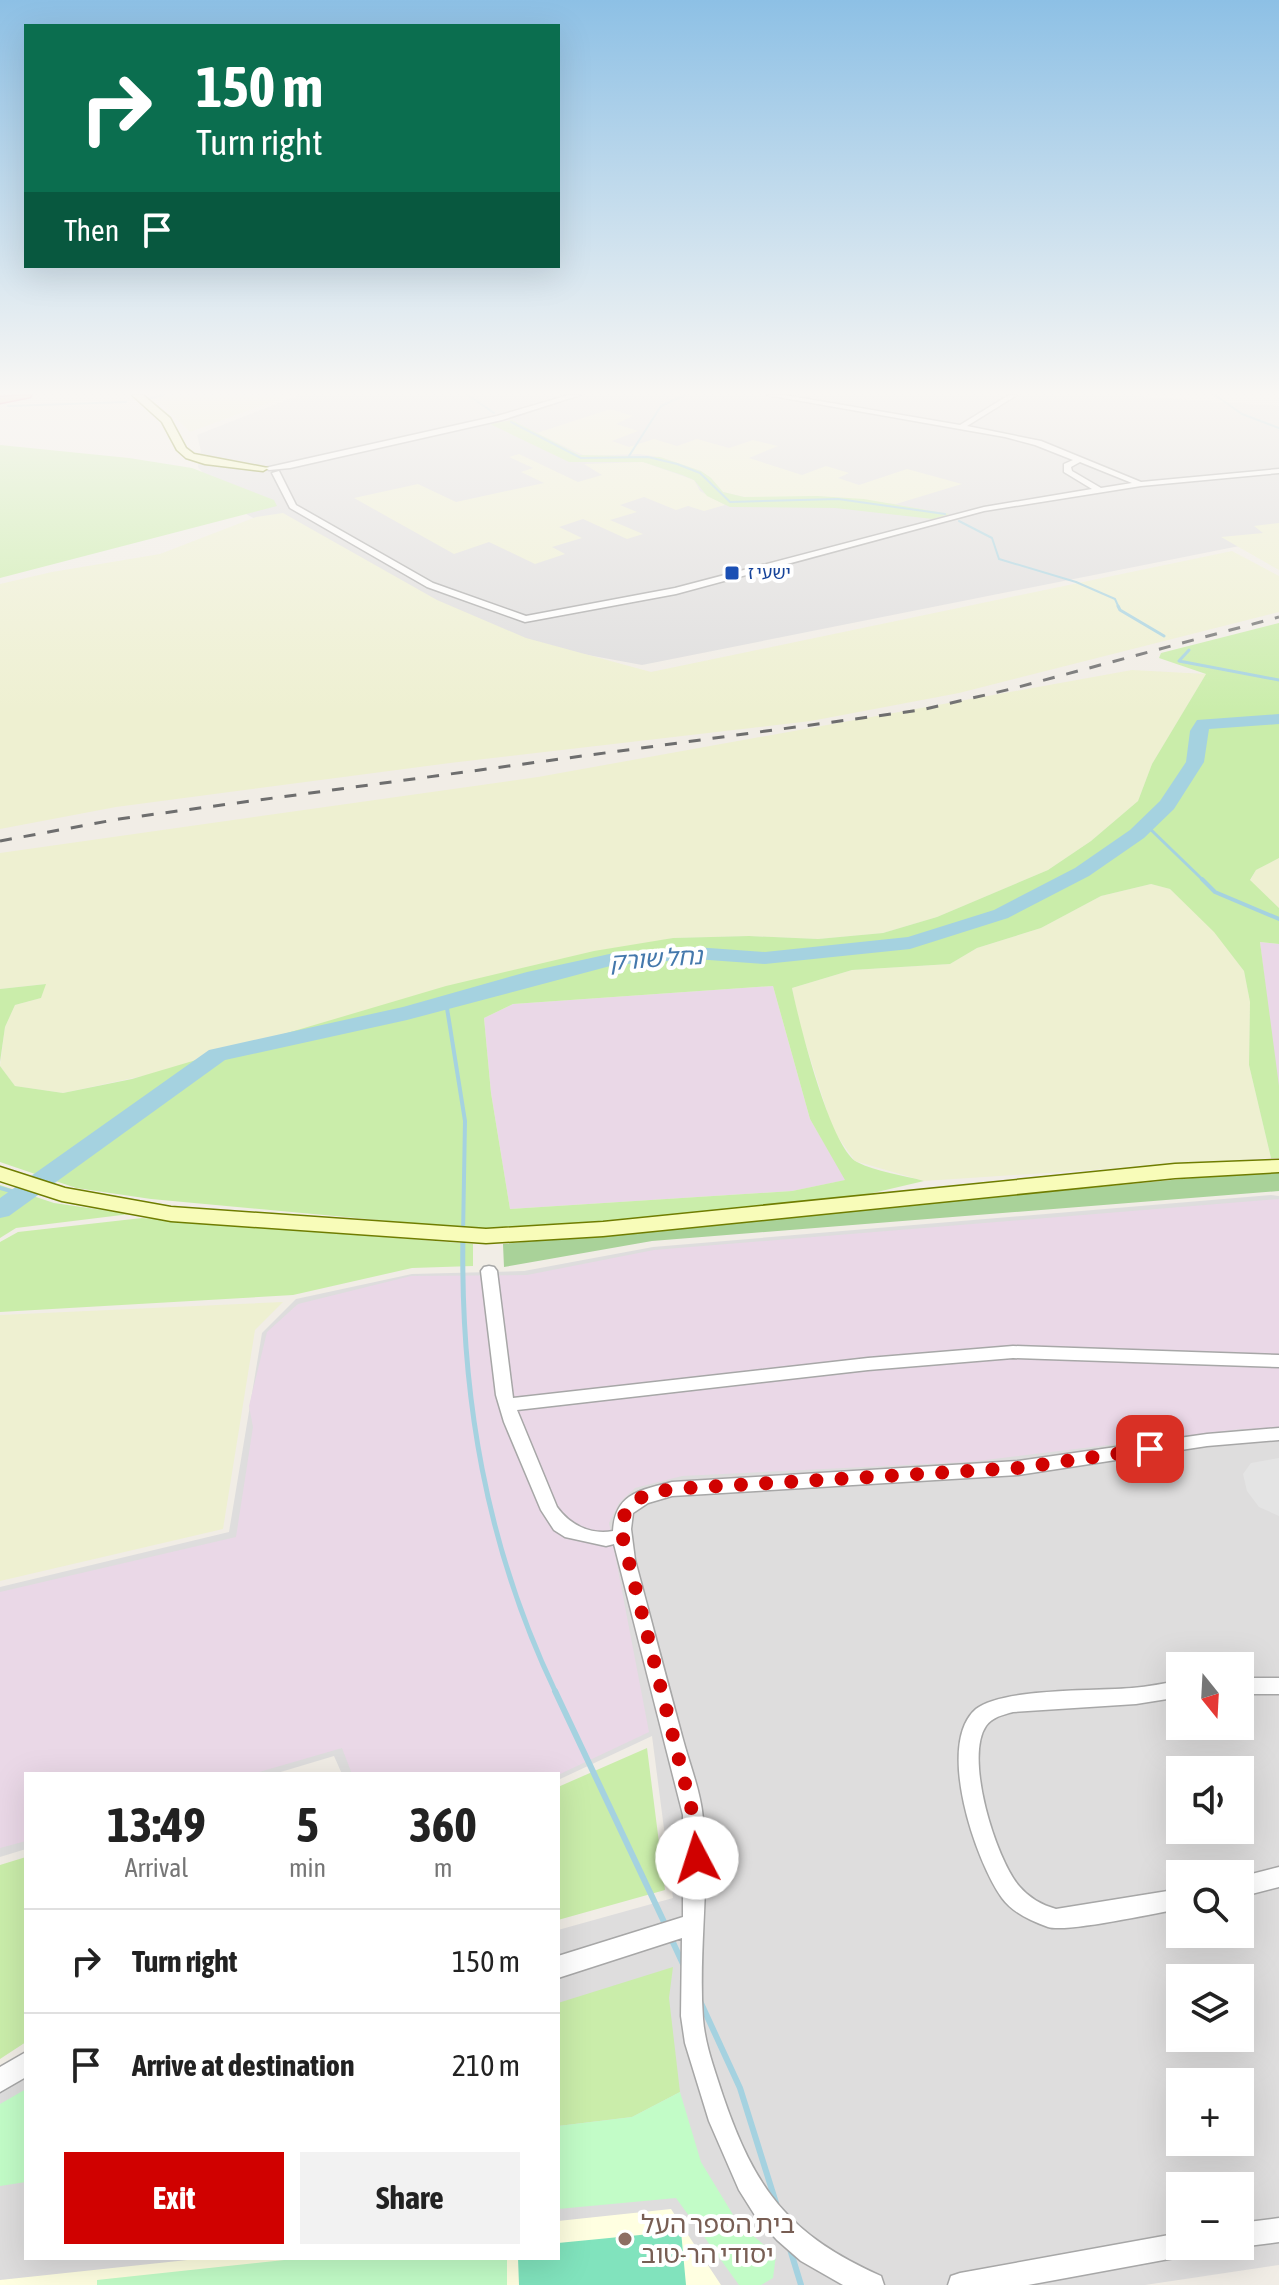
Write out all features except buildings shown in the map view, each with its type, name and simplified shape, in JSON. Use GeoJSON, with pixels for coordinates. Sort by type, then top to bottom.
{"type":"FeatureCollection","features":[{"type":"Feature","properties":{"kind":"main road"},"geometry":{"type":"LineString","coordinates":[[0,1174],[62,1194],[171,1214],[486,1236],[618,1227],[1175,1171],[1279,1166]]}},
{"type":"Feature","properties":{"kind":"street"},"geometry":{"type":"LineString","coordinates":[[289,502],[418,578],[525,619],[690,588],[984,509],[1029,502]]}},
{"type":"Feature","properties":{"kind":"street"},"geometry":{"type":"LineString","coordinates":[[489,1271],[499,1369],[507,1405],[550,1510],[560,1525],[586,1536],[606,1539],[621,1536]]}},
{"type":"Feature","properties":{"kind":"street"},"geometry":{"type":"LineString","coordinates":[[507,1405],[868,1364],[998,1353],[1093,1353],[1279,1361]]}},
{"type":"Feature","properties":{"kind":"street"},"geometry":{"type":"LineString","coordinates":[[872,2285],[838,2272],[811,2256],[773,2218],[745,2181],[724,2136],[697,2047],[692,2019],[697,1858],[693,1815],[621,1536],[625,1510],[636,1499],[672,1489],[1018,1468],[1207,1440],[1279,1434]]}},
{"type":"Feature","properties":{"kind":"street"},"geometry":{"type":"LineString","coordinates":[[1254,1686],[1279,1686]]}},
{"type":"Feature","properties":{"kind":"street"},"geometry":{"type":"LineString","coordinates":[[1166,1690],[998,1708],[987,1712],[974,1726],[969,1756],[974,1797],[989,1854],[1009,1891],[1024,1906],[1037,1914],[1056,1919],[1166,1901]]}},
{"type":"Feature","properties":{"kind":"street"},"geometry":{"type":"LineString","coordinates":[[1254,1883],[1279,1877]]}},
{"type":"Feature","properties":{"kind":"street"},"geometry":{"type":"LineString","coordinates":[[560,1966],[695,1923]]}},
{"type":"Feature","properties":{"kind":"street"},"geometry":{"type":"LineString","coordinates":[[0,2081],[24,2064]]}},
{"type":"Feature","properties":{"kind":"street"},"geometry":{"type":"LineString","coordinates":[[1254,2233],[1279,2230]]}},
{"type":"Feature","properties":{"kind":"street"},"geometry":{"type":"LineString","coordinates":[[960,2285],[1166,2248]]}},
{"type":"Feature","properties":{"kind":"shaded area"},"geometry":{"type":"Polygon","coordinates":[[[227,502],[1279,502],[1279,538],[642,665],[457,631],[227,502]]]}},
{"type":"Feature","properties":{"kind":"shaded area"},"geometry":{"type":"Polygon","coordinates":[[[360,502],[630,502],[620,505],[637,512],[610,520],[643,534],[627,539],[583,519],[559,527],[582,538],[552,547],[565,554],[535,564],[489,542],[454,554],[360,502]]]}},
{"type":"Feature","properties":{"kind":"shaded area"},"geometry":{"type":"Polygon","coordinates":[[[655,502],[719,502],[725,505],[704,511],[688,506],[676,510],[655,502]]]}},
{"type":"Feature","properties":{"kind":"shaded area"},"geometry":{"type":"Polygon","coordinates":[[[283,513],[437,600],[526,638],[651,672],[1232,551],[1279,576],[1279,612],[959,693],[811,721],[450,763],[116,807],[0,829],[0,584],[160,554],[256,517],[283,513]]]}},
{"type":"Feature","properties":{"kind":"shaded area"},"geometry":{"type":"Polygon","coordinates":[[[1279,523],[1279,570],[1221,537],[1263,533],[1254,526],[1279,523]]]}},
{"type":"Feature","properties":{"kind":"shaded area"},"geometry":{"type":"Polygon","coordinates":[[[1132,670],[1206,674],[1152,764],[1138,801],[1091,841],[1048,870],[937,917],[883,933],[818,939],[749,936],[673,938],[378,1007],[166,1071],[63,1093],[15,1086],[0,1066],[5,1027],[15,1005],[41,998],[45,984],[0,989],[0,853],[538,777],[1132,670]]]}},
{"type":"Feature","properties":{"kind":"shaded area"},"geometry":{"type":"Polygon","coordinates":[[[1279,858],[1279,908],[1250,881],[1256,870],[1279,858]]]}},
{"type":"Feature","properties":{"kind":"shaded area"},"geometry":{"type":"Polygon","coordinates":[[[1151,884],[1170,889],[1214,931],[1244,971],[1250,1002],[1249,1065],[1271,1158],[924,1181],[855,1161],[833,1130],[799,1023],[792,988],[852,970],[950,964],[977,948],[1041,928],[1101,896],[1151,884]]]}},
{"type":"Feature","properties":{"kind":"shaded area"},"geometry":{"type":"Polygon","coordinates":[[[1260,942],[1279,944],[1279,1086],[1277,1086],[1260,942]]]}},
{"type":"Feature","properties":{"kind":"shaded area"},"geometry":{"type":"Polygon","coordinates":[[[773,986],[810,1119],[846,1180],[792,1191],[510,1209],[491,1093],[484,1018],[513,1004],[773,986]]]}},
{"type":"Feature","properties":{"kind":"shaded area"},"geometry":{"type":"Polygon","coordinates":[[[1279,1196],[1279,2265],[1145,2285],[0,2285],[0,2069],[24,2053],[24,2260],[560,2260],[560,1929],[673,1898],[652,1736],[560,1779],[560,1772],[341,1772],[334,1756],[281,1772],[24,1772],[24,1850],[0,1857],[0,1587],[229,1532],[262,1333],[296,1299],[412,1274],[524,1271],[653,1247],[1279,1196]]]}},
{"type":"Feature","properties":{"kind":"shaded area"},"geometry":{"type":"Polygon","coordinates":[[[1279,1199],[1279,1428],[1241,1429],[969,1462],[682,1476],[635,1488],[619,1503],[609,1523],[649,1732],[560,1774],[351,1772],[342,1748],[259,1772],[24,1772],[24,1842],[0,1848],[0,1592],[236,1537],[253,1427],[249,1406],[267,1332],[298,1304],[411,1276],[527,1275],[654,1250],[1279,1199]]]}},
{"type":"Feature","properties":{"kind":"shaded area"},"geometry":{"type":"Polygon","coordinates":[[[283,1302],[255,1330],[223,1529],[0,1581],[0,1315],[283,1302]]]}},
{"type":"Feature","properties":{"kind":"shaded area"},"geometry":{"type":"Polygon","coordinates":[[[1279,1458],[1279,1516],[1259,1507],[1247,1491],[1243,1474],[1251,1463],[1279,1458]]]}},
{"type":"Feature","properties":{"kind":"shaded area","name":"בית הספר העל יסודי הר-טוב"},"geometry":{"type":"Polygon","coordinates":[[[671,2209],[721,2285],[0,2285],[0,2280],[187,2260],[560,2260],[560,2221],[671,2209]]]}},
{"type":"Feature","properties":{"kind":"green space"},"geometry":{"type":"Polygon","coordinates":[[[0,502],[275,502],[277,506],[0,578],[0,502]]]}},
{"type":"Feature","properties":{"kind":"green space"},"geometry":{"type":"Polygon","coordinates":[[[719,502],[879,502],[949,514],[933,519],[835,508],[730,507],[719,502]]]}},
{"type":"Feature","properties":{"kind":"green space"},"geometry":{"type":"Polygon","coordinates":[[[1279,623],[1279,858],[1256,870],[1250,880],[1279,908],[1279,944],[1260,942],[1279,1086],[1279,1158],[1271,1158],[1249,1065],[1250,1002],[1244,971],[1214,932],[1170,889],[1151,884],[1101,896],[1041,928],[977,948],[950,964],[852,970],[792,988],[826,1109],[847,1152],[864,1165],[924,1181],[843,1200],[694,1217],[485,1230],[151,1199],[76,1188],[0,1162],[0,1066],[15,1086],[63,1093],[132,1079],[446,986],[594,951],[673,938],[749,936],[818,939],[883,933],[937,917],[1048,870],[1091,841],[1138,801],[1152,764],[1206,674],[1159,658],[1161,653],[1279,623]],[[773,986],[513,1004],[484,1018],[491,1093],[510,1209],[792,1191],[845,1180],[810,1119],[773,986]]]}},
{"type":"Feature","properties":{"kind":"green space"},"geometry":{"type":"Polygon","coordinates":[[[46,984],[41,998],[15,1005],[5,1027],[0,1062],[0,989],[46,984]]]}},
{"type":"Feature","properties":{"kind":"green space"},"geometry":{"type":"Polygon","coordinates":[[[1279,1173],[1279,1191],[652,1241],[504,1267],[503,1244],[1234,1174],[1279,1173]]]}},
{"type":"Feature","properties":{"kind":"green space"},"geometry":{"type":"Polygon","coordinates":[[[0,1185],[54,1203],[130,1214],[16,1228],[0,1238],[0,1185]]]}},
{"type":"Feature","properties":{"kind":"green space"},"geometry":{"type":"Polygon","coordinates":[[[142,1218],[473,1244],[473,1266],[412,1268],[293,1295],[0,1312],[0,1242],[18,1232],[142,1218]]]}},
{"type":"Feature","properties":{"kind":"green space"},"geometry":{"type":"Polygon","coordinates":[[[647,1748],[665,1890],[560,1919],[560,1786],[647,1748]]]}},
{"type":"Feature","properties":{"kind":"green space"},"geometry":{"type":"Polygon","coordinates":[[[24,1858],[24,2043],[0,2059],[0,1865],[24,1858]]]}},
{"type":"Feature","properties":{"kind":"green space"},"geometry":{"type":"Polygon","coordinates":[[[673,1967],[669,1998],[680,2092],[632,2117],[560,2126],[560,2002],[673,1967]]]}},
{"type":"Feature","properties":{"kind":"green space"},"geometry":{"type":"Polygon","coordinates":[[[24,2090],[24,2182],[0,2186],[0,2104],[24,2090]]]}},
{"type":"Feature","properties":{"kind":"green space"},"geometry":{"type":"Polygon","coordinates":[[[680,2092],[701,2162],[738,2223],[776,2255],[773,2278],[761,2285],[739,2285],[676,2198],[560,2209],[560,2126],[632,2117],[680,2092]]]}},
{"type":"Feature","properties":{"kind":"green space"},"geometry":{"type":"Polygon","coordinates":[[[681,2231],[686,2285],[519,2285],[518,2260],[560,2260],[560,2243],[681,2231]]]}},
{"type":"Feature","properties":{"kind":"green space"},"geometry":{"type":"Polygon","coordinates":[[[284,2260],[507,2260],[507,2285],[97,2285],[97,2280],[284,2260]]]}},
{"type":"Feature","properties":{"kind":"waterway"},"geometry":{"type":"LineString","coordinates":[[730,502],[743,502]]}},
{"type":"Feature","properties":{"kind":"waterway"},"geometry":{"type":"LineString","coordinates":[[857,502],[945,514]]}},
{"type":"Feature","properties":{"kind":"waterway"},"geometry":{"type":"LineString","coordinates":[[959,521],[992,538],[999,559],[1076,582],[1115,599],[1119,608]]}},
{"type":"Feature","properties":{"kind":"waterway"},"geometry":{"type":"LineString","coordinates":[[1119,608],[1164,636]]}},
{"type":"Feature","properties":{"kind":"waterway"},"geometry":{"type":"LineString","coordinates":[[1189,650],[1179,661],[1279,680]]}},
{"type":"Feature","properties":{"kind":"waterway","name":"נחל שורק"},"geometry":{"type":"LineString","coordinates":[[0,1210],[217,1055],[407,1013],[535,977],[614,959],[695,953],[765,958],[910,943],[1001,914],[1082,872],[1137,834],[1167,805],[1195,762],[1199,731],[1203,724],[1279,719]]}},
{"type":"Feature","properties":{"kind":"waterway"},"geometry":{"type":"LineString","coordinates":[[1146,825],[1204,881]]}},
{"type":"Feature","properties":{"kind":"waterway"},"geometry":{"type":"LineString","coordinates":[[1204,881],[1215,892],[1279,919]]}},
{"type":"Feature","properties":{"kind":"waterway"},"geometry":{"type":"LineString","coordinates":[[446,1002],[465,1121],[463,1235]]}},
{"type":"Feature","properties":{"kind":"waterway"},"geometry":{"type":"LineString","coordinates":[[0,1188],[21,1194]]}},
{"type":"Feature","properties":{"kind":"waterway"},"geometry":{"type":"LineString","coordinates":[[463,1235],[466,1353],[482,1469],[512,1582],[556,1693]]}},
{"type":"Feature","properties":{"kind":"waterway"},"geometry":{"type":"LineString","coordinates":[[555,1691],[665,1924]]}},
{"type":"Feature","properties":{"kind":"waterway"},"geometry":{"type":"LineString","coordinates":[[670,1936],[683,1964]]}},
{"type":"Feature","properties":{"kind":"waterway"},"geometry":{"type":"LineString","coordinates":[[700,2001],[740,2088],[776,2203]]}},
{"type":"Feature","properties":{"kind":"waterway"},"geometry":{"type":"LineString","coordinates":[[790,2249],[801,2285]]}},
{"type":"Feature","properties":{"kind":"railway"},"geometry":{"type":"LineString","coordinates":[[0,841],[119,819],[921,710],[1279,617]]}},
{"type":"Feature","properties":{"kind":"place","name":"ישעי ז"},"geometry":{"type":"Point","coordinates":[732,573]}},
{"type":"Feature","properties":{"kind":"place","name":"בית הספר העל יסודי הר-טוב"},"geometry":{"type":"Point","coordinates":[625,2239]}},
{"type":"Feature","properties":{"kind":"route"},"geometry":{"type":"LineString","coordinates":[[697,1858],[693,1815],[620,1527],[625,1510],[636,1499],[672,1489],[1018,1468],[1150,1449]]}}]}
